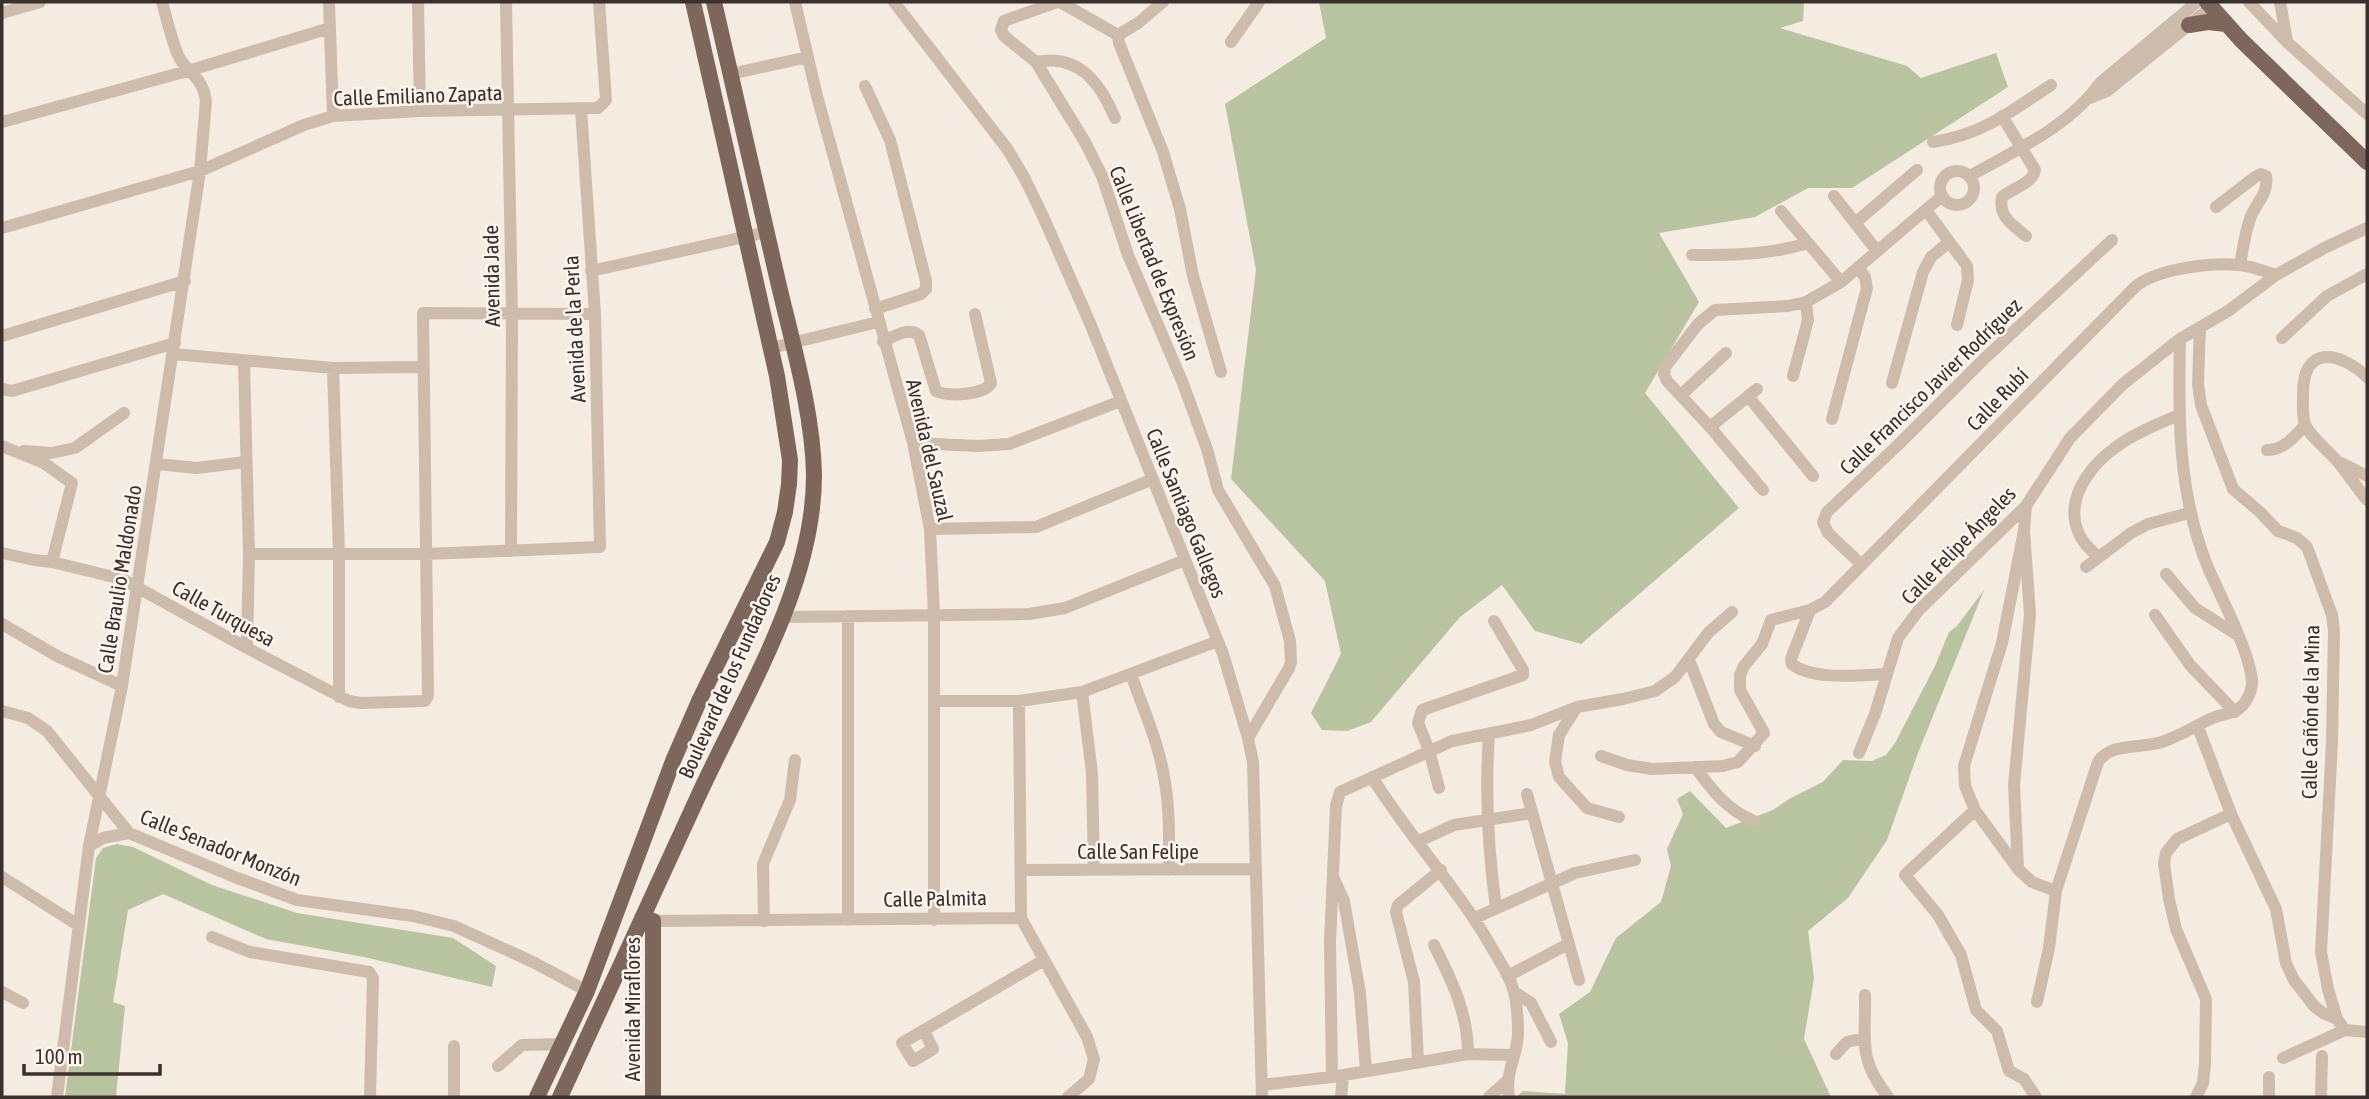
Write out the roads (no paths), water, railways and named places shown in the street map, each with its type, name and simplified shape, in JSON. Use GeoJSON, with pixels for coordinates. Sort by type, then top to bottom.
{"type":"FeatureCollection","features":[{"type":"Feature","properties":{"kind":"main road","name":"Boulevard de los Fundadores"},"geometry":{"type":"LineString","coordinates":[[537,1097],[587,991],[673,761],[700,699],[777,542],[788,493],[790,460],[784,413],[693,2]]}},
{"type":"Feature","properties":{"kind":"main road","name":"Boulevard de los Fundadores"},"geometry":{"type":"LineString","coordinates":[[560,1097],[597,1016],[648,919],[783,617],[808,537],[814,474],[811,442],[792,342],[714,2]]}},
{"type":"Feature","properties":{"kind":"main road"},"geometry":{"type":"LineString","coordinates":[[2205,4],[2367,162]]}},
{"type":"Feature","properties":{"kind":"main road"},"geometry":{"type":"LineString","coordinates":[[2189,25],[2208,22],[2226,24]]}},
{"type":"Feature","properties":{"kind":"main road","name":"Avenida Miraflores"},"geometry":{"type":"LineString","coordinates":[[648,919],[653,1097]]}},
{"type":"Feature","properties":{"kind":"main road"},"geometry":{"type":"LineString","coordinates":[[587,991],[596,1006],[597,1016]]}},
{"type":"Feature","properties":{"kind":"street"},"geometry":{"type":"LineString","coordinates":[[2,13],[40,2]]}},
{"type":"Feature","properties":{"kind":"street","name":"Calle Braulio Maldonado"},"geometry":{"type":"LineString","coordinates":[[57,1097],[89,846],[122,686],[200,171],[206,101],[202,85],[178,56],[162,2]]}},
{"type":"Feature","properties":{"kind":"street"},"geometry":{"type":"LineString","coordinates":[[330,2],[332,116]]}},
{"type":"Feature","properties":{"kind":"street"},"geometry":{"type":"LineString","coordinates":[[418,2],[420,111]]}},
{"type":"Feature","properties":{"kind":"street","name":"Avenida Jade"},"geometry":{"type":"LineString","coordinates":[[506,2],[512,314],[511,551]]}},
{"type":"Feature","properties":{"kind":"street","name":"Calle Emiliano Zapata"},"geometry":{"type":"LineString","coordinates":[[2,228],[200,171],[304,125],[332,116],[420,111],[598,108],[603,106],[606,100],[599,2]]}},
{"type":"Feature","properties":{"kind":"street","name":"Avenida del Sauzal"},"geometry":{"type":"LineString","coordinates":[[795,2],[883,342],[913,443],[930,529],[934,614],[934,920]]}},
{"type":"Feature","properties":{"kind":"street","name":"Calle Santiago Gallegos"},"geometry":{"type":"LineString","coordinates":[[894,2],[1008,150],[1024,177],[1090,323],[1217,641],[1253,762],[1262,1091]]}},
{"type":"Feature","properties":{"kind":"street"},"geometry":{"type":"LineString","coordinates":[[1058,2],[1118,35]]}},
{"type":"Feature","properties":{"kind":"street","name":"Calle Libertad de Expresión"},"geometry":{"type":"LineString","coordinates":[[1058,2],[1004,21],[1001,26],[1004,36],[1036,62],[1085,142],[1102,176],[1128,255],[1186,392],[1218,490],[1275,586],[1290,641],[1289,668],[1248,738]]}},
{"type":"Feature","properties":{"kind":"street"},"geometry":{"type":"LineString","coordinates":[[1118,35],[1138,23],[1163,2]]}},
{"type":"Feature","properties":{"kind":"street"},"geometry":{"type":"LineString","coordinates":[[1231,42],[1259,2]]}},
{"type":"Feature","properties":{"kind":"street"},"geometry":{"type":"LineString","coordinates":[[2249,2],[2287,42],[2367,114]]}},
{"type":"Feature","properties":{"kind":"street"},"geometry":{"type":"LineString","coordinates":[[2280,2],[2287,42]]}},
{"type":"Feature","properties":{"kind":"street"},"geometry":{"type":"LineString","coordinates":[[2137,60],[2189,25],[2205,4]]}},
{"type":"Feature","properties":{"kind":"street"},"geometry":{"type":"LineString","coordinates":[[1763,490],[1667,381],[1665,367],[1698,324],[1715,310],[1788,306],[1806,302],[1841,282],[1941,196],[1941,182],[1947,174],[1956,171],[1970,176],[2059,123],[2090,98],[2107,91],[2137,60],[2205,4]]}},
{"type":"Feature","properties":{"kind":"street"},"geometry":{"type":"LineString","coordinates":[[2,122],[330,28]]}},
{"type":"Feature","properties":{"kind":"street"},"geometry":{"type":"LineString","coordinates":[[1118,35],[1163,152],[1221,372]]}},
{"type":"Feature","properties":{"kind":"street"},"geometry":{"type":"LineString","coordinates":[[731,75],[808,57]]}},
{"type":"Feature","properties":{"kind":"street"},"geometry":{"type":"LineString","coordinates":[[1036,62],[1060,59],[1091,77],[1104,92],[1115,118]]}},
{"type":"Feature","properties":{"kind":"street"},"geometry":{"type":"LineString","coordinates":[[1933,142],[1979,131],[2051,85]]}},
{"type":"Feature","properties":{"kind":"street"},"geometry":{"type":"LineString","coordinates":[[771,348],[877,315],[926,289],[890,140],[865,86]]}},
{"type":"Feature","properties":{"kind":"street","name":"Avenida de la Perla"},"geometry":{"type":"LineString","coordinates":[[511,551],[600,547],[595,314],[581,109]]}},
{"type":"Feature","properties":{"kind":"street"},"geometry":{"type":"LineString","coordinates":[[2002,116],[2035,170],[2034,177],[2002,197],[2000,205],[2001,213],[2026,236]]}},
{"type":"Feature","properties":{"kind":"street"},"geometry":{"type":"LineString","coordinates":[[1855,223],[1917,170]]}},
{"type":"Feature","properties":{"kind":"street"},"geometry":{"type":"LineString","coordinates":[[2216,207],[2255,177],[2261,174],[2266,176],[2267,188],[2252,214],[2240,265]]}},
{"type":"Feature","properties":{"kind":"street"},"geometry":{"type":"LineString","coordinates":[[1941,196],[1953,205],[1967,202],[1975,190],[1970,176]]}},
{"type":"Feature","properties":{"kind":"street"},"geometry":{"type":"LineString","coordinates":[[1835,196],[1877,251]]}},
{"type":"Feature","properties":{"kind":"street"},"geometry":{"type":"LineString","coordinates":[[1926,210],[1967,266],[1968,279],[1957,326]]}},
{"type":"Feature","properties":{"kind":"street"},"geometry":{"type":"LineString","coordinates":[[1782,211],[1841,282]]}},
{"type":"Feature","properties":{"kind":"street","name":"Calle Felipe Ángeles"},"geometry":{"type":"LineString","coordinates":[[1860,753],[1898,638],[1918,611],[2026,506],[2070,438],[2123,384],[2180,339],[2228,311],[2276,275],[2367,228]]}},
{"type":"Feature","properties":{"kind":"street"},"geometry":{"type":"LineString","coordinates":[[591,271],[767,232]]}},
{"type":"Feature","properties":{"kind":"street","name":"Calle Francisco Javier Rodríguez"},"geometry":{"type":"LineString","coordinates":[[1862,565],[1828,533],[1823,522],[1827,512],[1985,358],[2112,240]]}},
{"type":"Feature","properties":{"kind":"street"},"geometry":{"type":"LineString","coordinates":[[1892,383],[1923,272],[1931,257],[1949,242]]}},
{"type":"Feature","properties":{"kind":"street"},"geometry":{"type":"LineString","coordinates":[[1692,255],[1779,252],[1808,243]]}},
{"type":"Feature","properties":{"kind":"street","name":"Calle Rubí"},"geometry":{"type":"LineString","coordinates":[[1755,746],[1764,733],[1740,690],[1740,676],[1744,666],[1762,644],[1771,620],[1810,610],[1825,602],[2143,280],[2193,268],[2240,265],[2276,275]]}},
{"type":"Feature","properties":{"kind":"street"},"geometry":{"type":"LineString","coordinates":[[1832,419],[1867,288],[1866,277],[1858,267]]}},
{"type":"Feature","properties":{"kind":"street"},"geometry":{"type":"LineString","coordinates":[[2282,338],[2327,296],[2367,274]]}},
{"type":"Feature","properties":{"kind":"street"},"geometry":{"type":"LineString","coordinates":[[2,336],[185,281]]}},
{"type":"Feature","properties":{"kind":"street"},"geometry":{"type":"LineString","coordinates":[[1793,376],[1808,320],[1806,302]]}},
{"type":"Feature","properties":{"kind":"street"},"geometry":{"type":"LineString","coordinates":[[426,554],[423,313],[595,314]]}},
{"type":"Feature","properties":{"kind":"street"},"geometry":{"type":"LineString","coordinates":[[883,342],[910,331],[916,332],[936,391],[943,394],[983,392],[992,383],[975,314]]}},
{"type":"Feature","properties":{"kind":"street","name":"Calle Cañón de la Mina"},"geometry":{"type":"LineString","coordinates":[[2200,327],[2198,383],[2201,405],[2233,489],[2274,528],[2297,538],[2307,547],[2332,615],[2332,742],[2321,941],[2324,972],[2341,1024]]}},
{"type":"Feature","properties":{"kind":"street"},"geometry":{"type":"LineString","coordinates":[[2037,1002],[2049,948],[2056,891],[2093,775],[2103,754],[2159,743],[2217,717],[2235,712],[2244,704],[2252,686],[2246,657],[2206,562],[2189,513],[2179,415],[2180,339]]}},
{"type":"Feature","properties":{"kind":"street"},"geometry":{"type":"LineString","coordinates":[[2,389],[12,391],[174,349],[244,362],[333,368],[423,367]]}},
{"type":"Feature","properties":{"kind":"street"},"geometry":{"type":"LineString","coordinates":[[1681,396],[1726,353]]}},
{"type":"Feature","properties":{"kind":"street"},"geometry":{"type":"LineString","coordinates":[[2367,377],[2340,358],[2328,357],[2316,359],[2305,373],[2303,385],[2305,425],[2338,461],[2367,500]]}},
{"type":"Feature","properties":{"kind":"street"},"geometry":{"type":"LineString","coordinates":[[244,362],[249,554],[247,648]]}},
{"type":"Feature","properties":{"kind":"street"},"geometry":{"type":"LineString","coordinates":[[333,368],[339,554],[339,697]]}},
{"type":"Feature","properties":{"kind":"street"},"geometry":{"type":"LineString","coordinates":[[1710,427],[1753,392],[1812,476]]}},
{"type":"Feature","properties":{"kind":"street"},"geometry":{"type":"LineString","coordinates":[[913,443],[978,446],[1009,444],[1121,401]]}},
{"type":"Feature","properties":{"kind":"street"},"geometry":{"type":"LineString","coordinates":[[17,451],[51,453],[75,448],[124,413]]}},
{"type":"Feature","properties":{"kind":"street"},"geometry":{"type":"LineString","coordinates":[[2099,557],[2085,546],[2076,531],[2076,495],[2086,477],[2115,447],[2179,415]]}},
{"type":"Feature","properties":{"kind":"street"},"geometry":{"type":"LineString","coordinates":[[2267,450],[2285,445],[2305,425]]}},
{"type":"Feature","properties":{"kind":"street"},"geometry":{"type":"LineString","coordinates":[[2,446],[44,463],[72,483],[52,562]]}},
{"type":"Feature","properties":{"kind":"street"},"geometry":{"type":"LineString","coordinates":[[2338,461],[2367,477]]}},
{"type":"Feature","properties":{"kind":"street"},"geometry":{"type":"LineString","coordinates":[[157,464],[197,468],[245,462]]}},
{"type":"Feature","properties":{"kind":"street"},"geometry":{"type":"LineString","coordinates":[[930,529],[1036,527],[1153,479]]}},
{"type":"Feature","properties":{"kind":"street"},"geometry":{"type":"LineString","coordinates":[[2026,506],[2024,531],[2002,643],[1964,766],[1965,786],[1975,810],[2018,869],[2032,882],[2056,891]]}},
{"type":"Feature","properties":{"kind":"street"},"geometry":{"type":"LineString","coordinates":[[2086,567],[2140,529],[2189,513]]}},
{"type":"Feature","properties":{"kind":"street"},"geometry":{"type":"LineString","coordinates":[[2018,869],[2014,785],[2031,614],[2024,531]]}},
{"type":"Feature","properties":{"kind":"street"},"geometry":{"type":"LineString","coordinates":[[249,554],[511,551]]}},
{"type":"Feature","properties":{"kind":"street","name":"Calle Turquesa"},"geometry":{"type":"LineString","coordinates":[[2,553],[122,579],[339,697],[361,703],[425,701],[428,696],[426,554]]}},
{"type":"Feature","properties":{"kind":"street"},"geometry":{"type":"LineString","coordinates":[[783,617],[1029,614],[1065,608],[1185,560]]}},
{"type":"Feature","properties":{"kind":"street"},"geometry":{"type":"LineString","coordinates":[[2166,574],[2196,608],[2237,635]]}},
{"type":"Feature","properties":{"kind":"street"},"geometry":{"type":"LineString","coordinates":[[1810,610],[1791,659],[1798,669],[1823,674],[1886,674]]}},
{"type":"Feature","properties":{"kind":"street"},"geometry":{"type":"LineString","coordinates":[[1341,1097],[1337,1077],[1330,943],[1336,799],[1340,792],[1429,750],[1462,738],[1531,725],[1577,707],[1654,691],[1675,677],[1708,633],[1732,611]]}},
{"type":"Feature","properties":{"kind":"street"},"geometry":{"type":"LineString","coordinates":[[2155,615],[2190,665],[2235,712]]}},
{"type":"Feature","properties":{"kind":"street"},"geometry":{"type":"LineString","coordinates":[[848,616],[848,920]]}},
{"type":"Feature","properties":{"kind":"street"},"geometry":{"type":"LineString","coordinates":[[1439,788],[1429,750],[1418,723],[1422,710],[1523,675],[1523,670],[1494,621]]}},
{"type":"Feature","properties":{"kind":"street"},"geometry":{"type":"LineString","coordinates":[[2,624],[57,656],[122,686]]}},
{"type":"Feature","properties":{"kind":"street"},"geometry":{"type":"LineString","coordinates":[[934,701],[1019,701],[1082,692],[1217,641]]}},
{"type":"Feature","properties":{"kind":"street"},"geometry":{"type":"LineString","coordinates":[[1601,756],[1627,765],[1652,769],[1723,766],[1738,762],[1755,746],[1721,732],[1714,724],[1689,660]]}},
{"type":"Feature","properties":{"kind":"street"},"geometry":{"type":"LineString","coordinates":[[1131,674],[1158,750],[1165,783],[1169,870]]}},
{"type":"Feature","properties":{"kind":"street"},"geometry":{"type":"LineString","coordinates":[[1082,692],[1092,773],[1094,870]]}},
{"type":"Feature","properties":{"kind":"street"},"geometry":{"type":"LineString","coordinates":[[1019,701],[1021,918],[1087,1037],[1094,1059],[1089,1079],[1068,1097]]}},
{"type":"Feature","properties":{"kind":"street"},"geometry":{"type":"LineString","coordinates":[[1577,707],[1559,735],[1555,762],[1559,778],[1587,808],[1619,817]]}},
{"type":"Feature","properties":{"kind":"street","name":"Calle Senador Monzón"},"geometry":{"type":"LineString","coordinates":[[2,711],[29,718],[47,732],[129,833],[181,856],[297,900],[413,916],[454,926],[533,962],[587,991]]}},
{"type":"Feature","properties":{"kind":"street"},"geometry":{"type":"LineString","coordinates":[[2198,727],[2231,814],[2276,909],[2280,940],[2294,980],[2314,1006],[2323,1013],[2341,1024],[2367,1032]]}},
{"type":"Feature","properties":{"kind":"street"},"geometry":{"type":"LineString","coordinates":[[1489,734],[1486,771],[1496,908]]}},
{"type":"Feature","properties":{"kind":"street"},"geometry":{"type":"LineString","coordinates":[[764,921],[763,864],[790,800],[794,760]]}},
{"type":"Feature","properties":{"kind":"street"},"geometry":{"type":"LineString","coordinates":[[1695,767],[1731,809],[1754,821]]}},
{"type":"Feature","properties":{"kind":"street"},"geometry":{"type":"LineString","coordinates":[[1372,777],[1390,806],[1475,918],[1514,992],[1518,1035],[1507,1081],[1509,1097]]}},
{"type":"Feature","properties":{"kind":"street"},"geometry":{"type":"LineString","coordinates":[[1528,794],[1578,980]]}},
{"type":"Feature","properties":{"kind":"street"},"geometry":{"type":"LineString","coordinates":[[1975,810],[1905,875],[1938,915],[1961,956],[1976,1010],[1997,1031],[2010,1071],[2024,1079],[2036,1097]]}},
{"type":"Feature","properties":{"kind":"street"},"geometry":{"type":"LineString","coordinates":[[1419,841],[1454,825],[1532,813]]}},
{"type":"Feature","properties":{"kind":"street"},"geometry":{"type":"LineString","coordinates":[[2196,1097],[2203,1083],[2205,1064],[2206,999],[2176,929],[2164,863],[2166,853],[2178,839],[2231,814]]}},
{"type":"Feature","properties":{"kind":"street"},"geometry":{"type":"LineString","coordinates":[[89,846],[103,838],[129,833]]}},
{"type":"Feature","properties":{"kind":"street"},"geometry":{"type":"LineString","coordinates":[[1475,918],[1575,873],[1634,860]]}},
{"type":"Feature","properties":{"kind":"street","name":"Calle San Felipe"},"geometry":{"type":"LineString","coordinates":[[1020,870],[1256,869]]}},
{"type":"Feature","properties":{"kind":"street"},"geometry":{"type":"LineString","coordinates":[[1418,1061],[1413,982],[1396,908],[1441,870]]}},
{"type":"Feature","properties":{"kind":"street"},"geometry":{"type":"LineString","coordinates":[[2,877],[78,925]]}},
{"type":"Feature","properties":{"kind":"street"},"geometry":{"type":"LineString","coordinates":[[1334,879],[1344,901],[1360,993],[1366,1071]]}},
{"type":"Feature","properties":{"kind":"street","name":"Calle Palmita"},"geometry":{"type":"LineString","coordinates":[[648,919],[764,921],[1021,918]]}},
{"type":"Feature","properties":{"kind":"street"},"geometry":{"type":"LineString","coordinates":[[212,937],[250,952],[369,972],[373,978],[370,1097]]}},
{"type":"Feature","properties":{"kind":"street"},"geometry":{"type":"LineString","coordinates":[[1507,976],[1568,944]]}},
{"type":"Feature","properties":{"kind":"street"},"geometry":{"type":"LineString","coordinates":[[1434,945],[1464,1012],[1468,1054]]}},
{"type":"Feature","properties":{"kind":"street"},"geometry":{"type":"LineString","coordinates":[[924,1031],[933,1049],[913,1061],[902,1043],[1044,960]]}},
{"type":"Feature","properties":{"kind":"street"},"geometry":{"type":"LineString","coordinates":[[2,992],[23,1003]]}},
{"type":"Feature","properties":{"kind":"street"},"geometry":{"type":"LineString","coordinates":[[1514,992],[1531,1003],[1552,1042]]}},
{"type":"Feature","properties":{"kind":"street"},"geometry":{"type":"LineString","coordinates":[[1865,995],[1864,1038],[1867,1065],[1888,1097]]}},
{"type":"Feature","properties":{"kind":"street"},"geometry":{"type":"LineString","coordinates":[[2283,1058],[2341,1024]]}},
{"type":"Feature","properties":{"kind":"street"},"geometry":{"type":"LineString","coordinates":[[1836,1054],[1847,1042],[1864,1038]]}},
{"type":"Feature","properties":{"kind":"street"},"geometry":{"type":"LineString","coordinates":[[498,1066],[522,1045],[562,1044]]}},
{"type":"Feature","properties":{"kind":"street"},"geometry":{"type":"LineString","coordinates":[[454,1046],[454,1097]]}},
{"type":"Feature","properties":{"kind":"street"},"geometry":{"type":"LineString","coordinates":[[1262,1091],[1418,1061],[1468,1054],[1513,1055]]}},
{"type":"Feature","properties":{"kind":"street"},"geometry":{"type":"LineString","coordinates":[[2321,1097],[2322,1056]]}},
{"type":"Feature","properties":{"kind":"street"},"geometry":{"type":"LineString","coordinates":[[2269,1077],[2269,1097]]}},
{"type":"Feature","properties":{"kind":"street"},"geometry":{"type":"LineString","coordinates":[[1489,1097],[1507,1081]]}}]}
